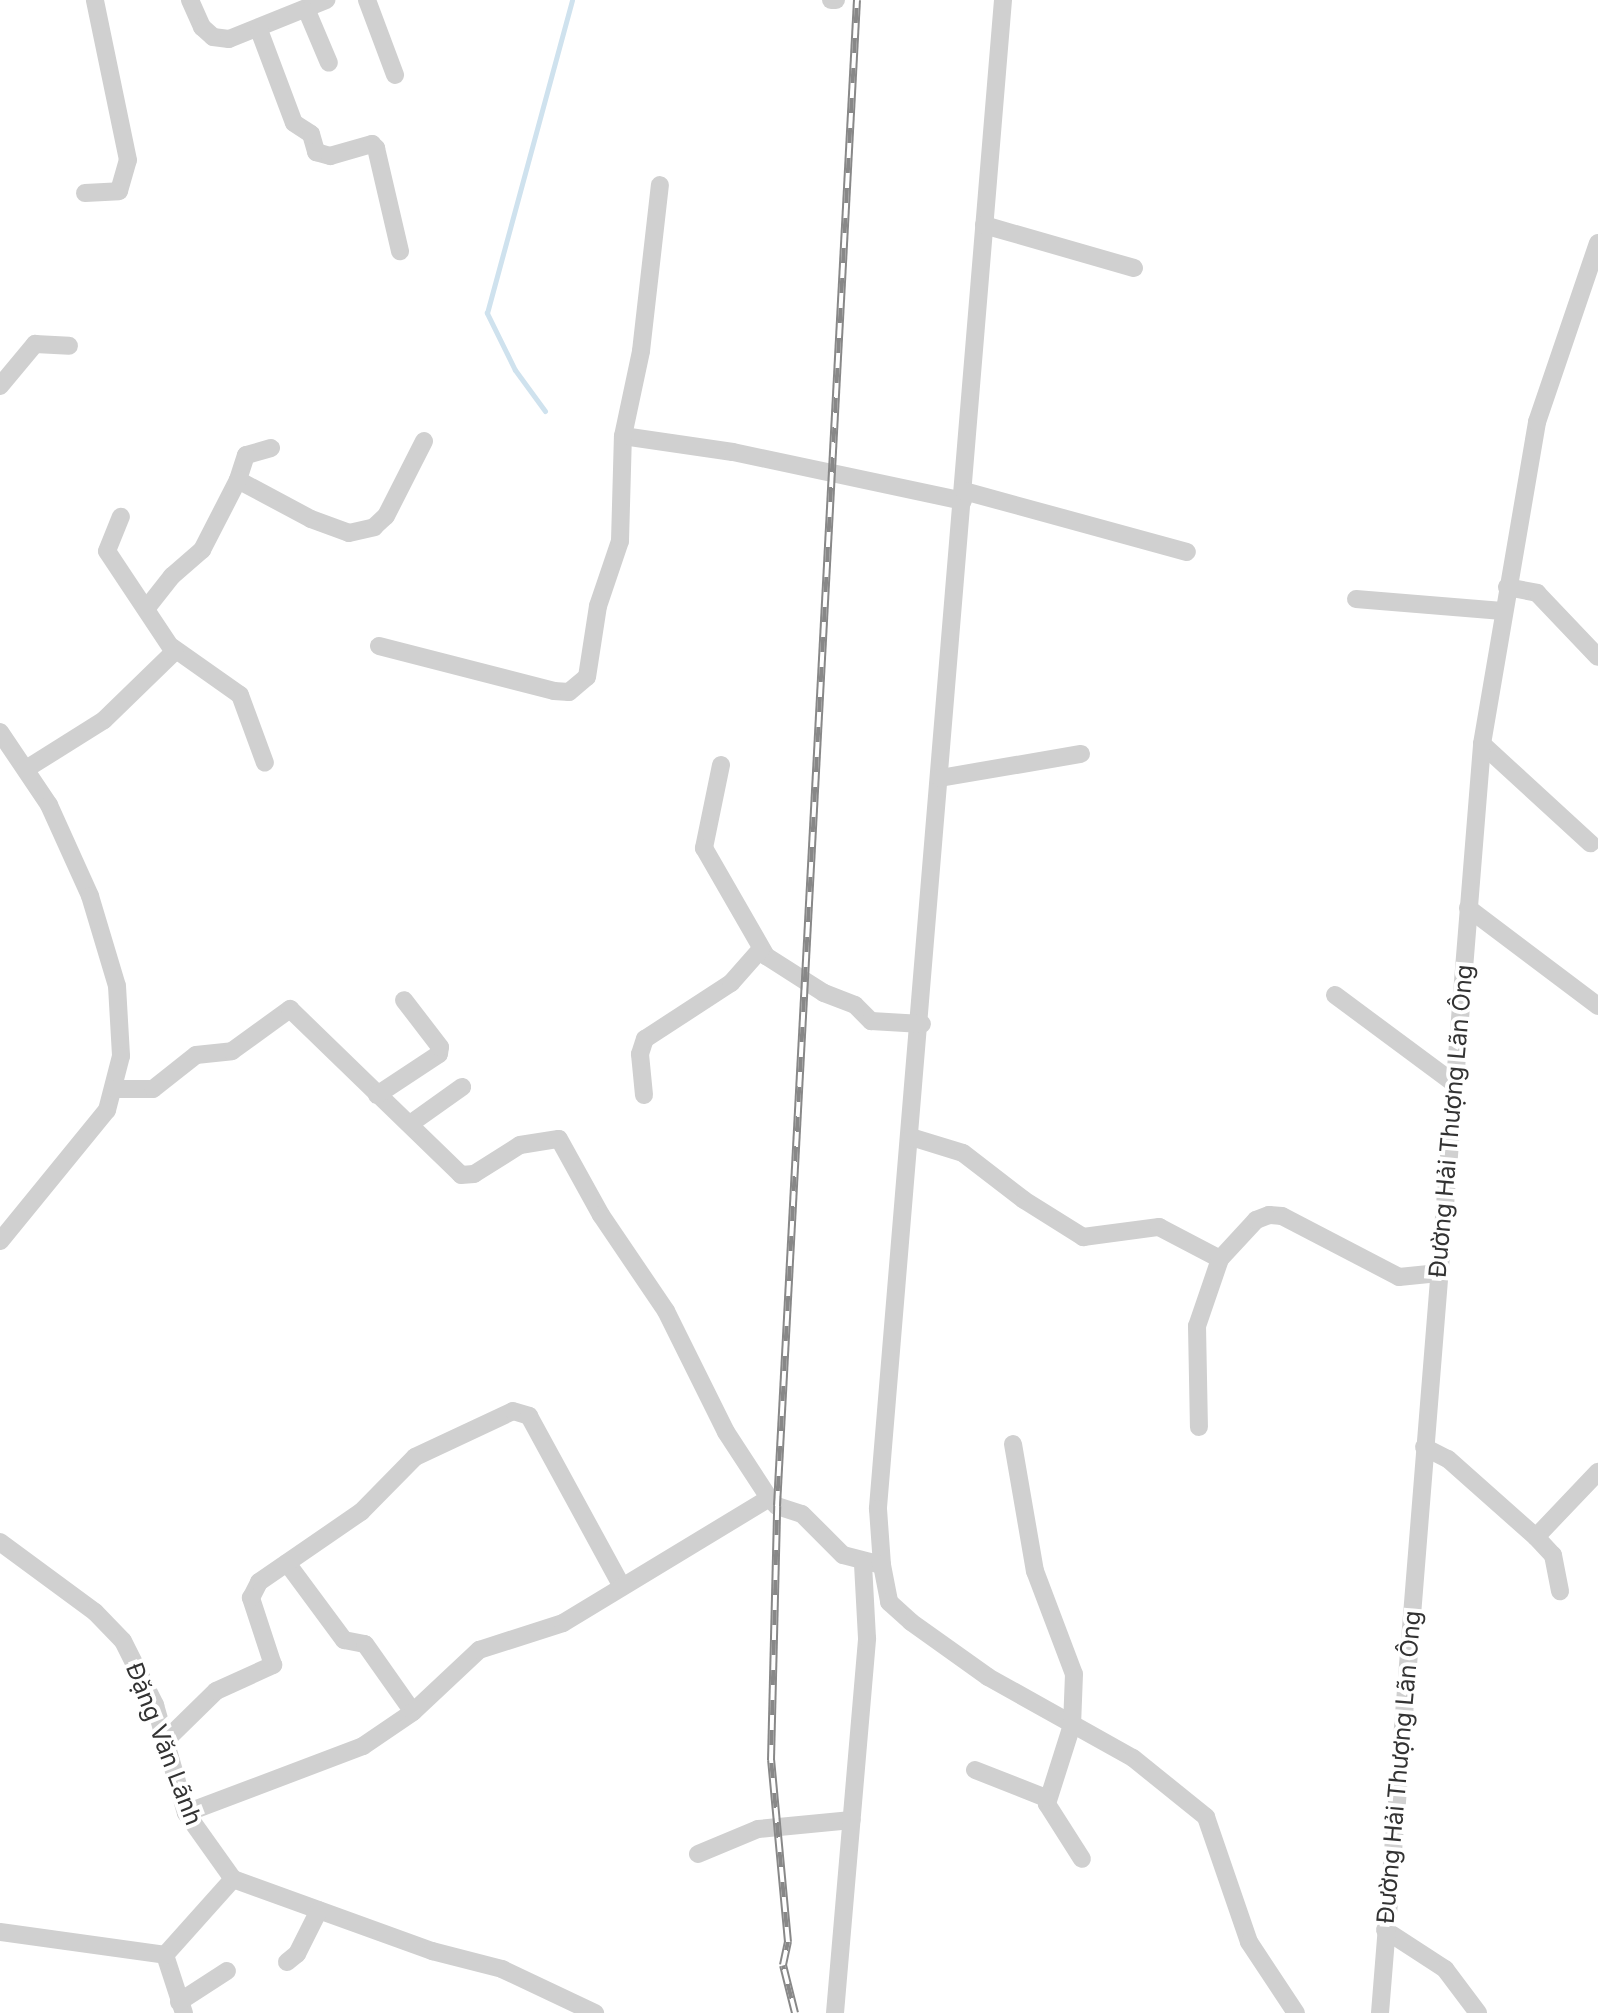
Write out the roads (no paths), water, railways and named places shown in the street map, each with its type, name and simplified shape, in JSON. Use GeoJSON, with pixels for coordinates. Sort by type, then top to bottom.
{"type":"FeatureCollection","features":[{"type":"Feature","properties":{"kind":"street"},"geometry":{"type":"LineString","coordinates":[[85,193],[119,191],[128,160],[95,0]]}},
{"type":"Feature","properties":{"kind":"street"},"geometry":{"type":"LineString","coordinates":[[190,0],[195,17],[213,37],[259,30],[326,0]]}},
{"type":"Feature","properties":{"kind":"street"},"geometry":{"type":"LineString","coordinates":[[367,0],[395,75]]}},
{"type":"Feature","properties":{"kind":"street"},"geometry":{"type":"LineString","coordinates":[[835,2013],[872,1565],[922,1024],[1003,0]]}},
{"type":"Feature","properties":{"kind":"street"},"geometry":{"type":"LineString","coordinates":[[307,11],[329,63]]}},
{"type":"Feature","properties":{"kind":"street"},"geometry":{"type":"LineString","coordinates":[[259,30],[294,123],[311,134],[316,152],[330,156],[372,144],[376,148],[400,251]]}},
{"type":"Feature","properties":{"kind":"street"},"geometry":{"type":"LineString","coordinates":[[379,646],[554,691],[579,686],[587,677],[598,606],[620,541],[623,436],[641,351],[660,185]]}},
{"type":"Feature","properties":{"kind":"street"},"geometry":{"type":"LineString","coordinates":[[984,225],[1134,268]]}},
{"type":"Feature","properties":{"kind":"street","name":"Đường Hải Thượng Lãn Ông"},"geometry":{"type":"LineString","coordinates":[[1380,2013],[1482,744],[1507,587],[1541,409],[1598,243]]}},
{"type":"Feature","properties":{"kind":"street"},"geometry":{"type":"LineString","coordinates":[[0,386],[35,344],[69,346]]}},
{"type":"Feature","properties":{"kind":"street"},"geometry":{"type":"LineString","coordinates":[[623,436],[733,452],[964,496],[1187,552]]}},
{"type":"Feature","properties":{"kind":"street"},"geometry":{"type":"LineString","coordinates":[[238,480],[311,519],[349,533],[365,531],[386,516],[424,441]]}},
{"type":"Feature","properties":{"kind":"street"},"geometry":{"type":"LineString","coordinates":[[146,609],[172,576],[202,550],[238,480],[246,455],[271,448]]}},
{"type":"Feature","properties":{"kind":"street"},"geometry":{"type":"LineString","coordinates":[[121,517],[107,551],[172,647],[240,695],[265,763]]}},
{"type":"Feature","properties":{"kind":"street"},"geometry":{"type":"LineString","coordinates":[[1507,587],[1537,593],[1598,657]]}},
{"type":"Feature","properties":{"kind":"street"},"geometry":{"type":"LineString","coordinates":[[1356,599],[1503,611]]}},
{"type":"Feature","properties":{"kind":"street"},"geometry":{"type":"LineString","coordinates":[[26,769],[104,720],[170,658],[172,647]]}},
{"type":"Feature","properties":{"kind":"street"},"geometry":{"type":"LineString","coordinates":[[1,736],[26,769],[68,842],[110,951],[121,1024],[116,1089],[107,1110],[4,1231]]}},
{"type":"Feature","properties":{"kind":"street"},"geometry":{"type":"LineString","coordinates":[[1482,744],[1590,843]]}},
{"type":"Feature","properties":{"kind":"street"},"geometry":{"type":"LineString","coordinates":[[940,778],[1081,754]]}},
{"type":"Feature","properties":{"kind":"street"},"geometry":{"type":"LineString","coordinates":[[721,765],[704,848],[761,949],[775,964],[855,1005],[871,1021],[922,1024]]}},
{"type":"Feature","properties":{"kind":"street"},"geometry":{"type":"LineString","coordinates":[[1468,908],[1598,1006]]}},
{"type":"Feature","properties":{"kind":"street"},"geometry":{"type":"LineString","coordinates":[[644,1095],[640,1054],[645,1039],[731,983],[761,949]]}},
{"type":"Feature","properties":{"kind":"street"},"geometry":{"type":"LineString","coordinates":[[1335,995],[1455,1084]]}},
{"type":"Feature","properties":{"kind":"street"},"geometry":{"type":"LineString","coordinates":[[377,1095],[439,1054],[440,1047],[404,1000]]}},
{"type":"Feature","properties":{"kind":"street"},"geometry":{"type":"LineString","coordinates":[[116,1089],[153,1089],[196,1055],[232,1051],[290,1009],[377,1095],[466,1176],[520,1145],[559,1139],[601,1215],[666,1311],[726,1432],[769,1498],[777,1506],[802,1514],[835,1549],[872,1565],[895,1610],[988,1677],[1133,1758],[1206,1817],[1249,1942],[1296,2013]]}},
{"type":"Feature","properties":{"kind":"street"},"geometry":{"type":"LineString","coordinates":[[410,1124],[462,1087]]}},
{"type":"Feature","properties":{"kind":"street"},"geometry":{"type":"LineString","coordinates":[[911,1137],[963,1153],[1024,1200],[1083,1237],[1159,1227],[1220,1259]]}},
{"type":"Feature","properties":{"kind":"street"},"geometry":{"type":"LineString","coordinates":[[1199,1427],[1197,1326],[1220,1259],[1256,1220],[1269,1215],[1282,1216],[1399,1277],[1439,1273]]}},
{"type":"Feature","properties":{"kind":"street"},"geometry":{"type":"LineString","coordinates":[[166,1740],[216,1691],[273,1665],[251,1598],[259,1582],[361,1512],[415,1457],[520,1411],[529,1416],[621,1585]]}},
{"type":"Feature","properties":{"kind":"street"},"geometry":{"type":"LineString","coordinates":[[1013,1444],[1035,1571],[1072,1663],[1072,1725],[1046,1798]]}},
{"type":"Feature","properties":{"kind":"street"},"geometry":{"type":"LineString","coordinates":[[1424,1447],[1448,1459],[1536,1537],[1553,1555],[1560,1591]]}},
{"type":"Feature","properties":{"kind":"street"},"geometry":{"type":"LineString","coordinates":[[1536,1537],[1598,1472]]}},
{"type":"Feature","properties":{"kind":"street"},"geometry":{"type":"LineString","coordinates":[[186,1813],[363,1746],[413,1712],[479,1650],[563,1623],[769,1498]]}},
{"type":"Feature","properties":{"kind":"street","name":"Đặng Văn Lãnh"},"geometry":{"type":"LineString","coordinates":[[0,1542],[95,1612],[123,1641],[166,1740],[186,1813],[233,1879]]}},
{"type":"Feature","properties":{"kind":"street"},"geometry":{"type":"LineString","coordinates":[[287,1563],[344,1640],[365,1644],[413,1712]]}},
{"type":"Feature","properties":{"kind":"street"},"geometry":{"type":"LineString","coordinates":[[975,1770],[1046,1798],[1082,1859]]}},
{"type":"Feature","properties":{"kind":"street"},"geometry":{"type":"LineString","coordinates":[[698,1854],[758,1829],[852,1820]]}},
{"type":"Feature","properties":{"kind":"street"},"geometry":{"type":"LineString","coordinates":[[165,1955],[233,1879],[432,1951],[502,1969],[595,2013]]}},
{"type":"Feature","properties":{"kind":"street"},"geometry":{"type":"LineString","coordinates":[[287,1962],[297,1954],[319,1910]]}},
{"type":"Feature","properties":{"kind":"street"},"geometry":{"type":"LineString","coordinates":[[1385,1930],[1445,1969],[1478,2013]]}},
{"type":"Feature","properties":{"kind":"street"},"geometry":{"type":"LineString","coordinates":[[0,1932],[165,1955]]}},
{"type":"Feature","properties":{"kind":"street"},"geometry":{"type":"LineString","coordinates":[[165,1955],[181,2008],[227,1971]]}},
{"type":"Feature","properties":{"kind":"waterway"},"geometry":{"type":"LineString","coordinates":[[545,411],[515,370],[487,313],[572,0]]}},
{"type":"Feature","properties":{"kind":"railway"},"geometry":{"type":"LineString","coordinates":[[795,2013],[783,1965],[788,1942],[771,1760],[777,1506],[857,0]]}}]}
